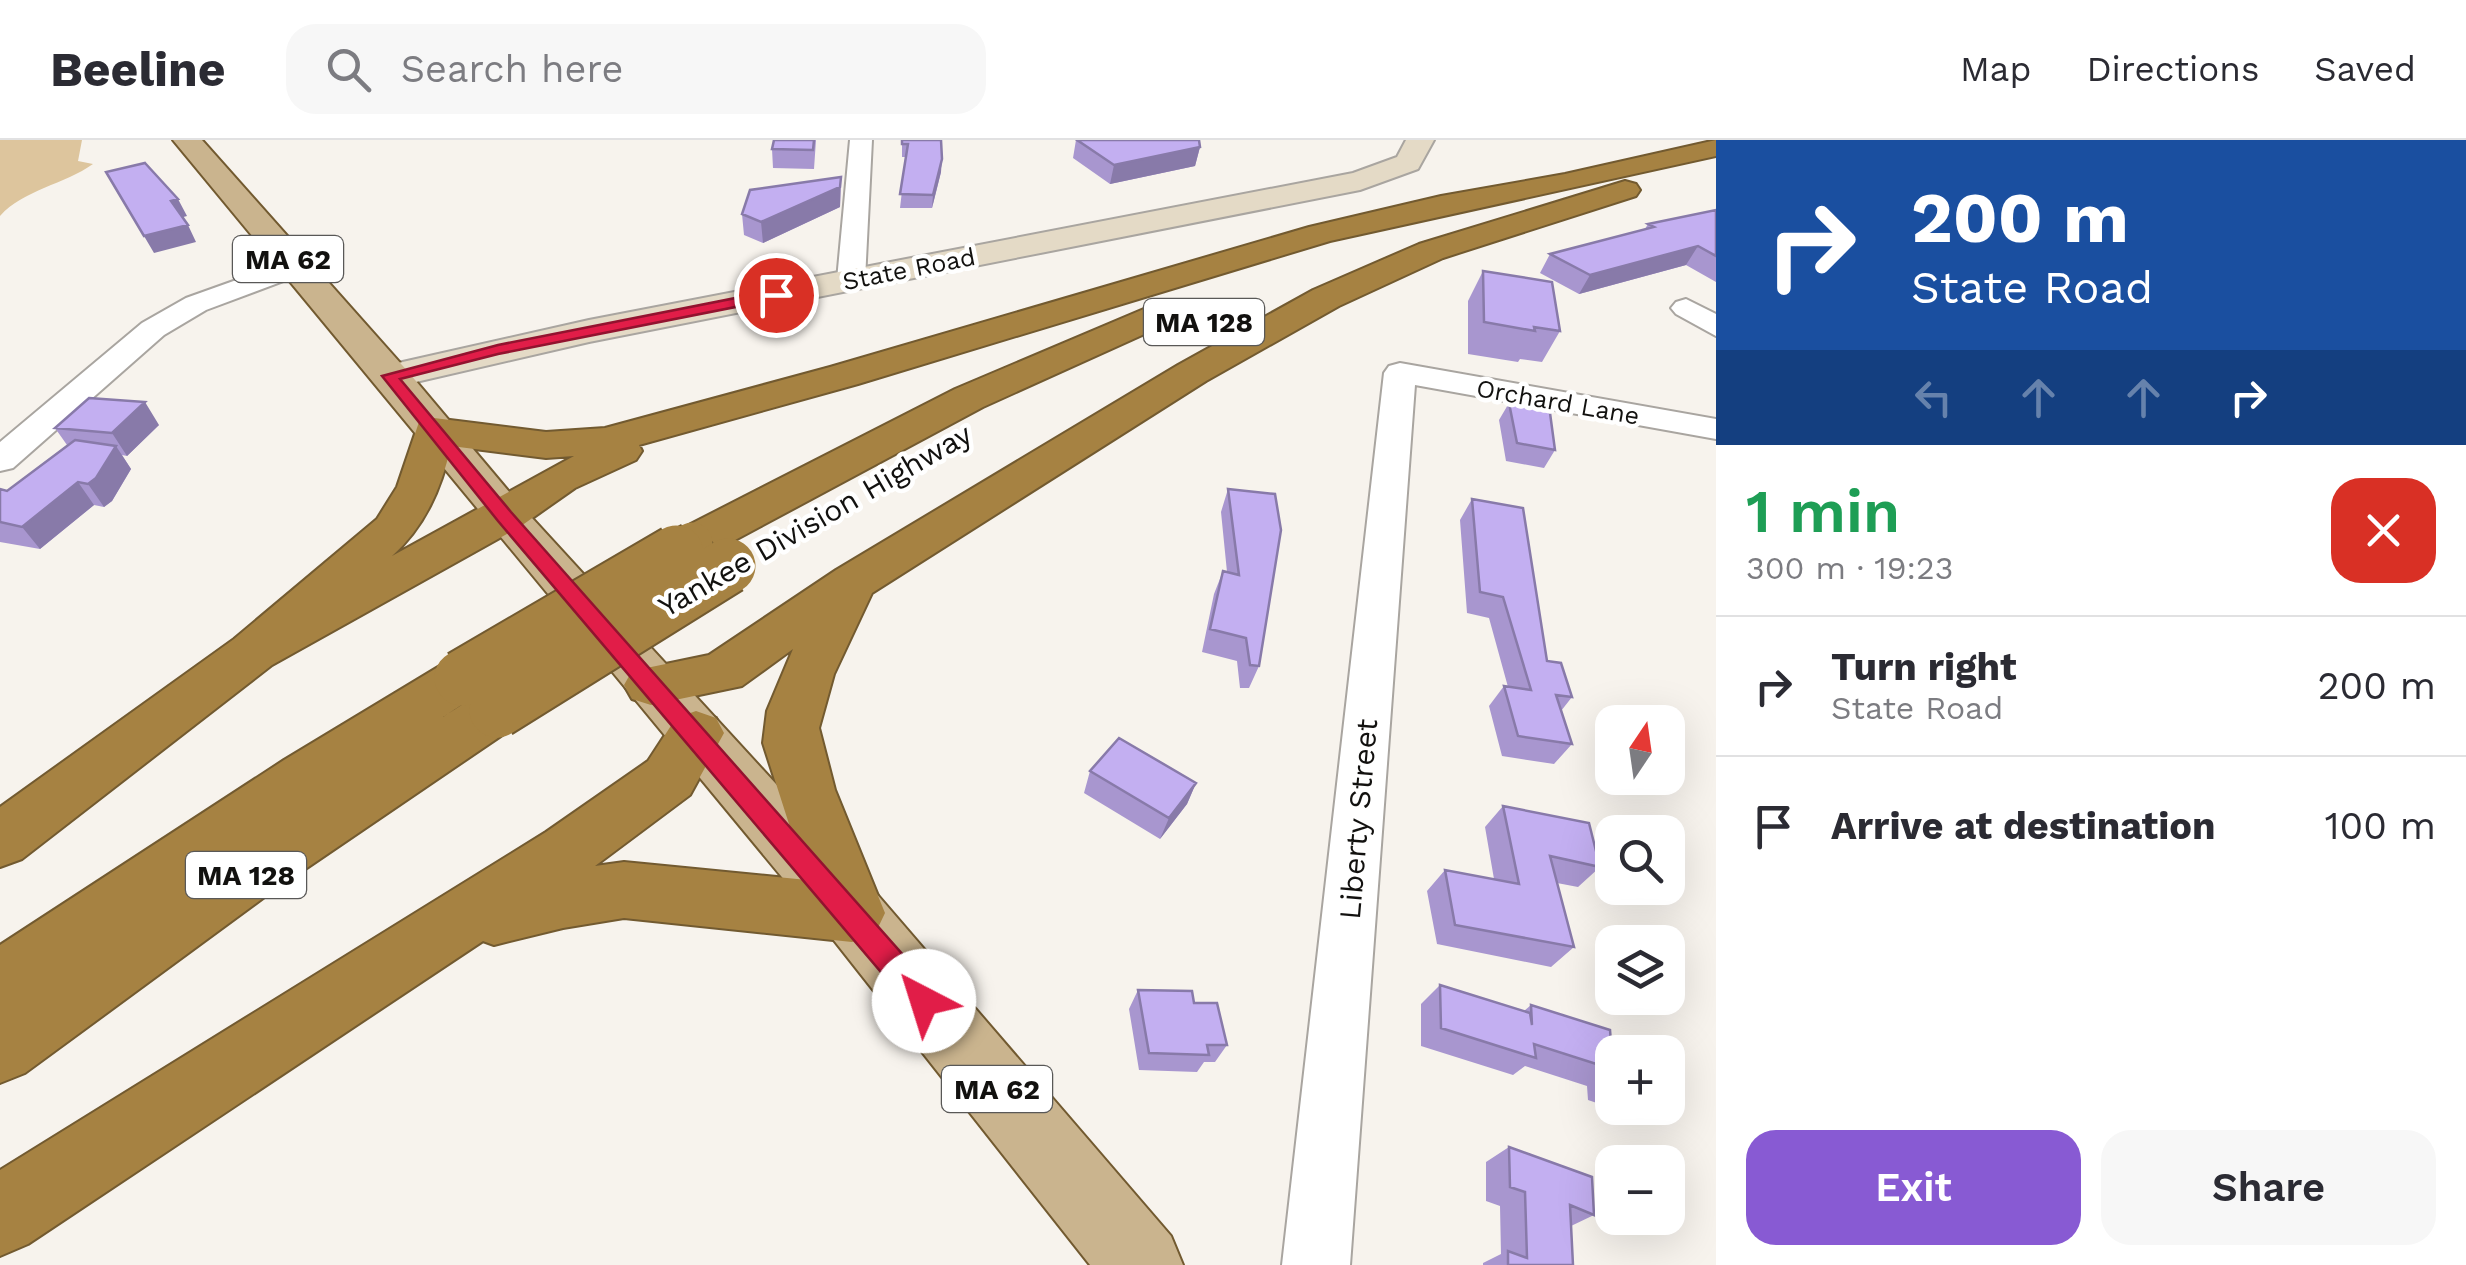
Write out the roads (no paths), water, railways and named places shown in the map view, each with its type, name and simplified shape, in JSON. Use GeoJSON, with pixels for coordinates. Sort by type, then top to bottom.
{"type":"FeatureCollection","features":[{"type":"Feature","properties":{"kind":"highway","name":"Yankee Division Highway"},"geometry":{"type":"LineString","coordinates":[[0,983],[305,777],[479,694],[710,554],[891,436],[1102,336],[1328,252],[1561,182],[1716,148]]}},
{"type":"Feature","properties":{"kind":"highway","name":"MA 128"},"geometry":{"type":"LineString","coordinates":[[1233,311],[1434,240],[1625,190],[1716,172]]}},
{"type":"Feature","properties":{"kind":"highway"},"geometry":{"type":"LineString","coordinates":[[0,841],[252,652],[394,529],[418,487],[434,431],[560,445],[606,442],[1271,248],[1478,196],[1561,182]]}},
{"type":"Feature","properties":{"kind":"highway"},"geometry":{"type":"LineString","coordinates":[[650,685],[722,672],[852,582],[1192,373],[1326,298],[1430,251],[1625,190]]}},
{"type":"Feature","properties":{"kind":"highway","name":"Yankee Division Highway"},"geometry":{"type":"LineString","coordinates":[[710,554],[1185,330]]}},
{"type":"Feature","properties":{"kind":"highway"},"geometry":{"type":"LineString","coordinates":[[252,652],[504,516],[559,480],[668,426]]}},
{"type":"Feature","properties":{"kind":"highway"},"geometry":{"type":"LineString","coordinates":[[455,926],[563,898],[624,890],[852,913],[810,804],[790,732],[799,698],[852,582]]}},
{"type":"Feature","properties":{"kind":"highway","name":"Yankee Division Highway"},"geometry":{"type":"LineString","coordinates":[[0,1048],[248,874],[479,694]]}},
{"type":"Feature","properties":{"kind":"highway"},"geometry":{"type":"LineString","coordinates":[[0,1216],[455,926],[669,778],[696,734]]}},
{"type":"Feature","properties":{"kind":"main road","name":"MA 62"},"geometry":{"type":"LineString","coordinates":[[187,140],[390,376],[504,516],[852,913],[1142,1265]]}},
{"type":"Feature","properties":{"kind":"main road","name":"State Road"},"geometry":{"type":"LineString","coordinates":[[390,376],[512,347],[1360,181],[1408,163],[1419,143]]}},
{"type":"Feature","properties":{"kind":"street"},"geometry":{"type":"LineString","coordinates":[[851,280],[861,140]]}},
{"type":"Feature","properties":{"kind":"street"},"geometry":{"type":"LineString","coordinates":[[0,460],[153,329],[196,304],[295,267]]}},
{"type":"Feature","properties":{"kind":"street"},"geometry":{"type":"LineString","coordinates":[[1686,308],[1716,328]]}},
{"type":"Feature","properties":{"kind":"street","name":"Orchard Lane"},"geometry":{"type":"LineString","coordinates":[[1400,373],[1716,429]]}},
{"type":"Feature","properties":{"kind":"street","name":"Liberty Street"},"geometry":{"type":"LineString","coordinates":[[1316,1265],[1400,373]]}}]}
